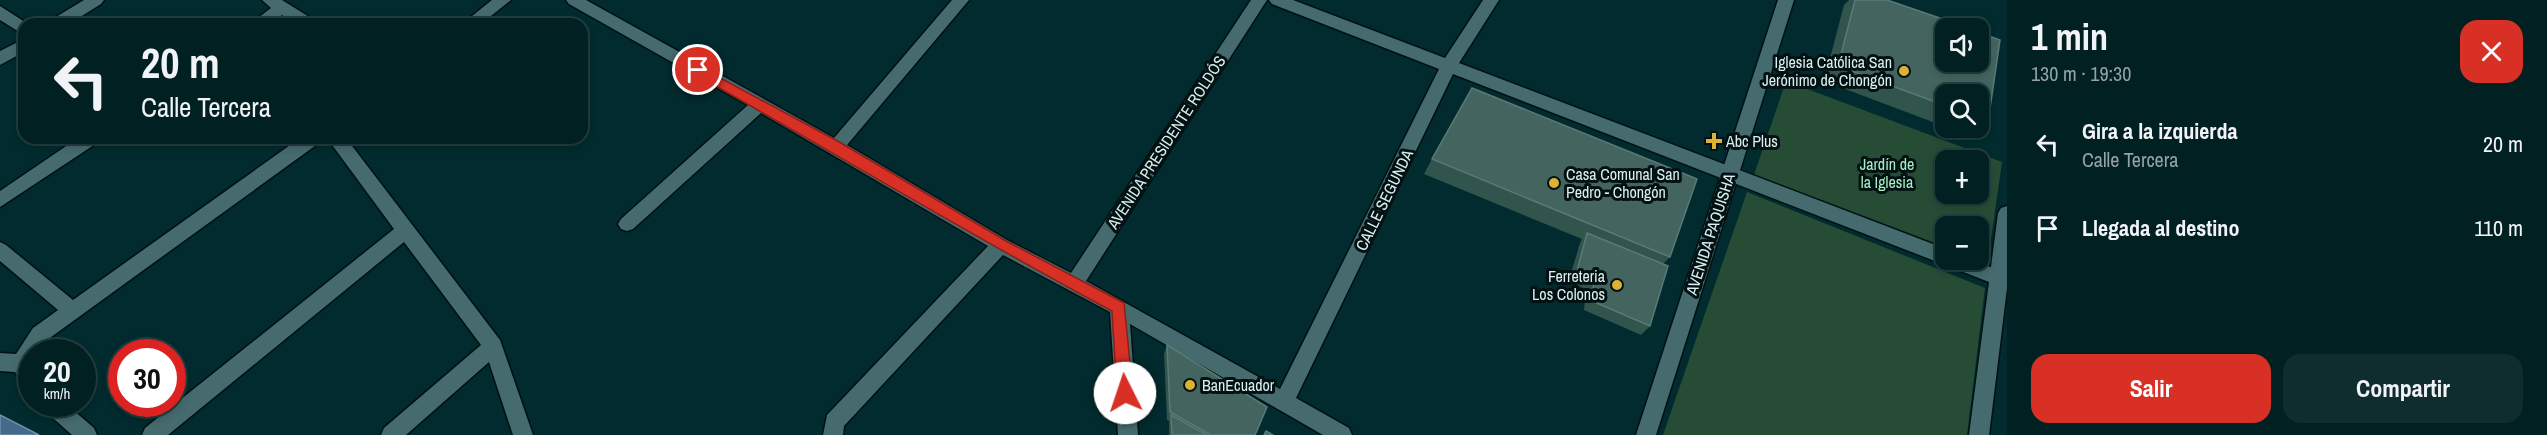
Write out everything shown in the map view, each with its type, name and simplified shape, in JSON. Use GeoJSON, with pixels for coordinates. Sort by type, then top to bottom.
{"type":"FeatureCollection","features":[{"type":"Feature","properties":{"kind":"street"},"geometry":{"type":"LineString","coordinates":[[67,18],[96,0]]}},
{"type":"Feature","properties":{"kind":"street"},"geometry":{"type":"LineString","coordinates":[[478,18],[503,0]]}},
{"type":"Feature","properties":{"kind":"street"},"geometry":{"type":"LineString","coordinates":[[574,0],[836,147],[1001,245],[1119,308],[1342,435]]}},
{"type":"Feature","properties":{"kind":"street"},"geometry":{"type":"LineString","coordinates":[[836,147],[961,0]]}},
{"type":"Feature","properties":{"kind":"street","name":"AVENIDA PRESIDENTE ROLDÓS"},"geometry":{"type":"LineString","coordinates":[[1074,284],[1259,0]]}},
{"type":"Feature","properties":{"kind":"street"},"geometry":{"type":"LineString","coordinates":[[1277,0],[1935,253]]}},
{"type":"Feature","properties":{"kind":"street","name":"CALLE SEGUNDA"},"geometry":{"type":"LineString","coordinates":[[1284,403],[1449,66],[1491,0]]}},
{"type":"Feature","properties":{"kind":"street","name":"AVENIDA PAQUISHA"},"geometry":{"type":"LineString","coordinates":[[1646,435],[1786,0]]}},
{"type":"Feature","properties":{"kind":"street"},"geometry":{"type":"LineString","coordinates":[[263,18],[276,4],[298,18]]}},
{"type":"Feature","properties":{"kind":"street"},"geometry":{"type":"LineString","coordinates":[[0,12],[18,25]]}},
{"type":"Feature","properties":{"kind":"street"},"geometry":{"type":"LineString","coordinates":[[0,59],[18,48]]}},
{"type":"Feature","properties":{"kind":"street"},"geometry":{"type":"LineString","coordinates":[[627,224],[759,105]]}},
{"type":"Feature","properties":{"kind":"street"},"geometry":{"type":"LineString","coordinates":[[0,200],[82,144]]}},
{"type":"Feature","properties":{"kind":"street"},"geometry":{"type":"LineString","coordinates":[[37,339],[72,310],[305,144]]}},
{"type":"Feature","properties":{"kind":"street"},"geometry":{"type":"LineString","coordinates":[[341,144],[493,346],[523,435]]}},
{"type":"Feature","properties":{"kind":"street"},"geometry":{"type":"LineString","coordinates":[[1979,435],[2002,279],[2007,213]]}},
{"type":"Feature","properties":{"kind":"street"},"geometry":{"type":"LineString","coordinates":[[152,435],[406,230]]}},
{"type":"Feature","properties":{"kind":"street"},"geometry":{"type":"LineString","coordinates":[[832,435],[834,422],[1001,245]]}},
{"type":"Feature","properties":{"kind":"street"},"geometry":{"type":"LineString","coordinates":[[0,250],[72,310]]}},
{"type":"Feature","properties":{"kind":"street"},"geometry":{"type":"LineString","coordinates":[[1978,270],[2002,279]]}},
{"type":"Feature","properties":{"kind":"street"},"geometry":{"type":"LineString","coordinates":[[1119,308],[1128,435]]}},
{"type":"Feature","properties":{"kind":"street"},"geometry":{"type":"LineString","coordinates":[[391,435],[493,346]]}},
{"type":"Feature","properties":{"kind":"street"},"geometry":{"type":"LineString","coordinates":[[0,362],[18,363]]}},
{"type":"Feature","properties":{"kind":"street"},"geometry":{"type":"LineString","coordinates":[[67,417],[87,435]]}},
{"type":"Feature","properties":{"kind":"green space","name":"Jardín de la Iglesia"},"geometry":{"type":"Polygon","coordinates":[[[1786,81],[1970,150],[1935,150],[1935,204],[1989,204],[1989,157],[2002,162],[1989,253],[1989,216],[1935,216],[1935,247],[1754,175],[1786,81]]]}},
{"type":"Feature","properties":{"kind":"green space"},"geometry":{"type":"Polygon","coordinates":[[[1747,192],[1935,268],[1935,270],[1940,270],[1985,288],[1967,435],[1663,435],[1747,192]]]}},
{"type":"Feature","properties":{"kind":"water"},"geometry":{"type":"Polygon","coordinates":[[[0,415],[39,435],[0,435],[0,415]]]}},
{"type":"Feature","properties":{"kind":"building"},"geometry":{"type":"Polygon","coordinates":[[[1855,0],[1887,0],[1940,18],[1935,18],[1935,72],[1989,72],[1989,36],[2000,40],[1989,115],[1989,84],[1935,84],[1935,102],[1838,66],[1855,0]]]}},
{"type":"Feature","properties":{"kind":"building","name":"Casa Comunal San Pedro - Chongón"},"geometry":{"type":"Polygon","coordinates":[[[1472,88],[1697,179],[1670,257],[1432,159],[1472,88]]]}},
{"type":"Feature","properties":{"kind":"building","name":"Ferreteria Los Colonos"},"geometry":{"type":"Polygon","coordinates":[[[1587,233],[1668,266],[1650,326],[1592,301],[1594,280],[1577,271],[1587,233]]]}},
{"type":"Feature","properties":{"kind":"building","name":"BanEcuador"},"geometry":{"type":"Polygon","coordinates":[[[1167,345],[1267,407],[1255,435],[1211,435],[1170,412],[1167,345]]]}},
{"type":"Feature","properties":{"kind":"building"},"geometry":{"type":"Polygon","coordinates":[[[1171,415],[1207,435],[1172,435],[1171,415]]]}},
{"type":"Feature","properties":{"kind":"place","name":"Iglesia Católica San Jerónimo de Chongón"},"geometry":{"type":"Point","coordinates":[1904,71]}},
{"type":"Feature","properties":{"kind":"place","name":"Abc Plus"},"geometry":{"type":"Point","coordinates":[1714,141]}},
{"type":"Feature","properties":{"kind":"place","name":"Casa Comunal San Pedro - Chongón"},"geometry":{"type":"Point","coordinates":[1554,183]}},
{"type":"Feature","properties":{"kind":"place","name":"Ferreteria Los Colonos"},"geometry":{"type":"Point","coordinates":[1617,285]}},
{"type":"Feature","properties":{"kind":"place","name":"BanEcuador"},"geometry":{"type":"Point","coordinates":[1190,385]}},
{"type":"Feature","properties":{"kind":"route"},"geometry":{"type":"LineString","coordinates":[[698,70],[836,147],[1001,245],[1119,308],[1125,393]]}}]}
